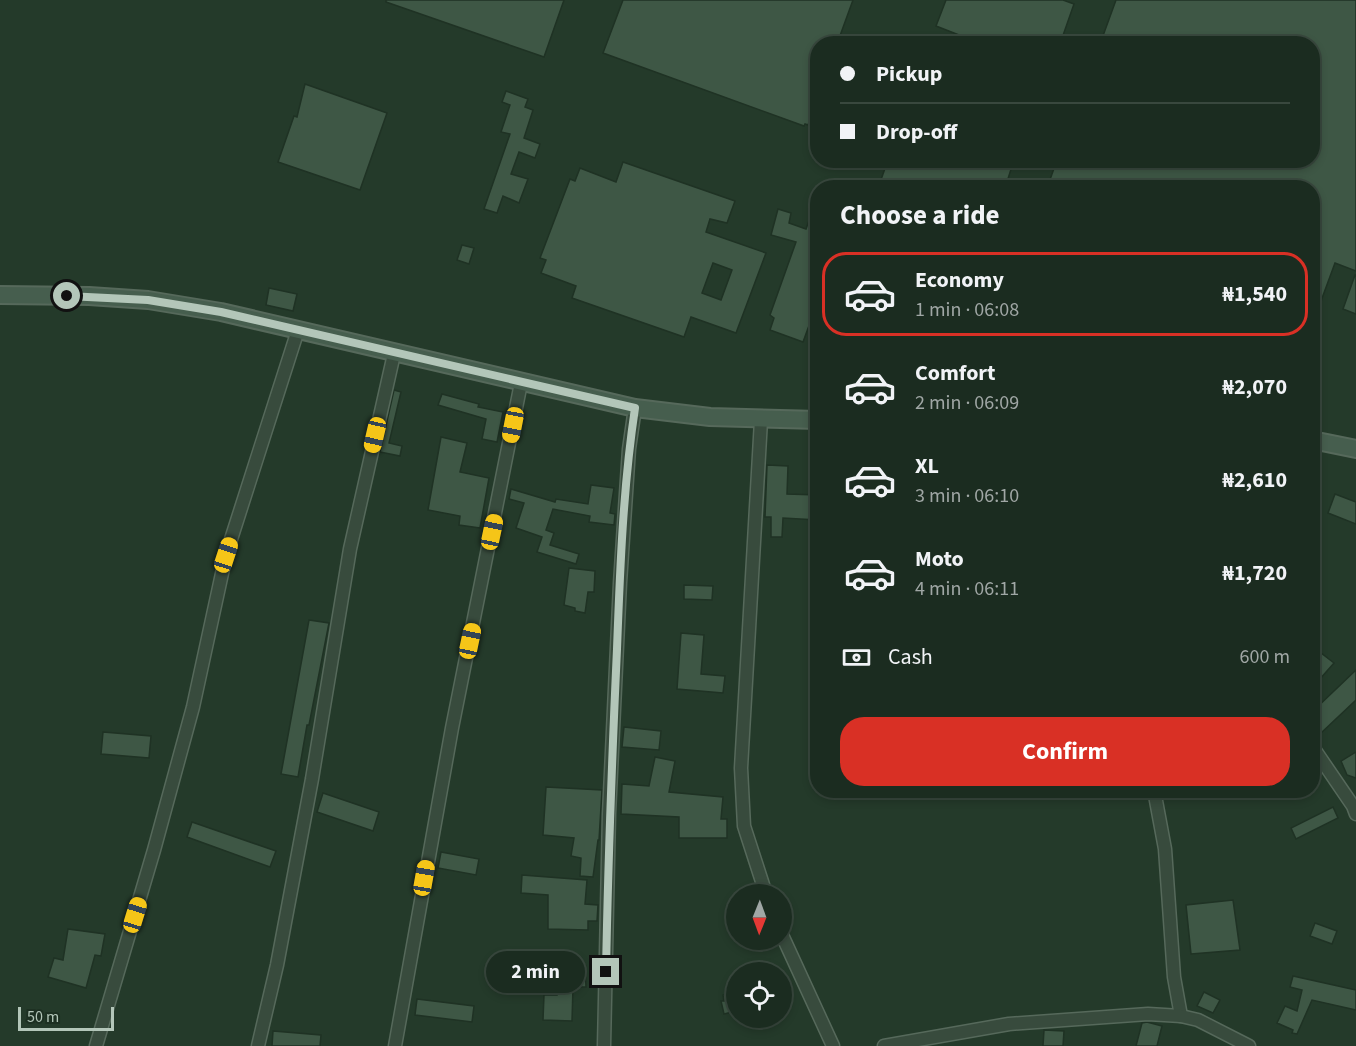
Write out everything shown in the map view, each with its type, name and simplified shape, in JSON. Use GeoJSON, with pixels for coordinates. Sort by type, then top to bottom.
{"type":"FeatureCollection","features":[{"type":"Feature","properties":{"kind":"street"},"geometry":{"type":"LineString","coordinates":[[0,295],[89,296],[148,300],[221,312],[394,354],[635,408],[671,414],[761,420],[810,420]]}},
{"type":"Feature","properties":{"kind":"street"},"geometry":{"type":"LineString","coordinates":[[96,1046],[154,850],[193,707],[226,555],[298,330]]}},
{"type":"Feature","properties":{"kind":"street"},"geometry":{"type":"LineString","coordinates":[[258,1046],[279,955],[312,779],[350,549],[394,354]]}},
{"type":"Feature","properties":{"kind":"street"},"geometry":{"type":"LineString","coordinates":[[395,1046],[452,728],[521,382]]}},
{"type":"Feature","properties":{"kind":"street"},"geometry":{"type":"LineString","coordinates":[[604,1046],[609,814],[620,583],[629,449],[635,408]]}},
{"type":"Feature","properties":{"kind":"street"},"geometry":{"type":"LineString","coordinates":[[761,420],[741,768],[744,826],[763,884]]}},
{"type":"Feature","properties":{"kind":"street"},"geometry":{"type":"LineString","coordinates":[[1320,442],[1356,449]]}},
{"type":"Feature","properties":{"kind":"street"},"geometry":{"type":"LineString","coordinates":[[1320,758],[1356,814]]}},
{"type":"Feature","properties":{"kind":"street"},"geometry":{"type":"LineString","coordinates":[[1155,798],[1165,849],[1174,976],[1181,1016]]}},
{"type":"Feature","properties":{"kind":"street"},"geometry":{"type":"LineString","coordinates":[[789,950],[833,1046]]}},
{"type":"Feature","properties":{"kind":"street"},"geometry":{"type":"LineString","coordinates":[[884,1046],[1009,1024],[1148,1014],[1181,1016],[1198,1020],[1249,1046]]}},
{"type":"Feature","properties":{"kind":"building"},"geometry":{"type":"Polygon","coordinates":[[[386,0],[564,0],[544,57],[386,2],[386,0]]]}},
{"type":"Feature","properties":{"kind":"building"},"geometry":{"type":"Polygon","coordinates":[[[623,0],[853,0],[840,36],[810,36],[810,120],[808,125],[804,126],[603,53],[623,0]]]}},
{"type":"Feature","properties":{"kind":"building"},"geometry":{"type":"Polygon","coordinates":[[[946,0],[1063,0],[1074,4],[1063,36],[962,36],[936,26],[946,0]]]}},
{"type":"Feature","properties":{"kind":"building"},"geometry":{"type":"Polygon","coordinates":[[[1116,0],[1356,0],[1356,271],[1335,263],[1320,301],[1320,180],[1050,180],[1054,168],[1320,168],[1320,36],[1103,36],[1116,0]]]}},
{"type":"Feature","properties":{"kind":"building"},"geometry":{"type":"Polygon","coordinates":[[[305,84],[387,113],[360,190],[278,162],[294,116],[297,117],[305,84]]]}},
{"type":"Feature","properties":{"kind":"building"},"geometry":{"type":"Polygon","coordinates":[[[506,91],[528,99],[525,107],[533,110],[524,138],[540,144],[535,158],[519,152],[511,174],[528,179],[519,203],[503,196],[497,213],[484,209],[510,134],[501,132],[510,105],[502,102],[506,91]]]}},
{"type":"Feature","properties":{"kind":"building"},"geometry":{"type":"Polygon","coordinates":[[[623,162],[735,201],[727,223],[710,219],[706,232],[766,253],[736,333],[691,317],[684,337],[572,298],[576,286],[541,273],[546,260],[540,258],[570,179],[575,181],[580,168],[616,182],[623,162]],[[713,263],[702,293],[721,300],[732,270],[713,263]]]}},
{"type":"Feature","properties":{"kind":"building"},"geometry":{"type":"Polygon","coordinates":[[[885,168],[1011,168],[1008,180],[881,180],[885,168]]]}},
{"type":"Feature","properties":{"kind":"building"},"geometry":{"type":"Polygon","coordinates":[[[778,209],[791,213],[789,223],[806,229],[810,218],[810,323],[803,342],[770,330],[774,318],[770,315],[796,242],[771,235],[778,209]]]}},
{"type":"Feature","properties":{"kind":"building"},"geometry":{"type":"Polygon","coordinates":[[[462,245],[474,248],[469,264],[457,260],[462,245]]]}},
{"type":"Feature","properties":{"kind":"building"},"geometry":{"type":"Polygon","coordinates":[[[1356,275],[1356,314],[1343,309],[1356,275]]]}},
{"type":"Feature","properties":{"kind":"building"},"geometry":{"type":"Polygon","coordinates":[[[269,288],[297,294],[293,311],[266,305],[269,288]]]}},
{"type":"Feature","properties":{"kind":"building"},"geometry":{"type":"Polygon","coordinates":[[[394,390],[401,392],[389,443],[402,446],[400,456],[380,452],[394,390]]]}},
{"type":"Feature","properties":{"kind":"building"},"geometry":{"type":"Polygon","coordinates":[[[442,394],[479,404],[478,407],[503,412],[497,442],[482,439],[486,419],[438,405],[442,394]]]}},
{"type":"Feature","properties":{"kind":"building"},"geometry":{"type":"Polygon","coordinates":[[[441,437],[467,443],[460,472],[489,478],[480,528],[459,525],[460,516],[428,510],[441,437]]]}},
{"type":"Feature","properties":{"kind":"building"},"geometry":{"type":"Polygon","coordinates":[[[767,465],[788,466],[787,494],[810,495],[810,520],[783,518],[782,537],[771,537],[771,517],[765,517],[767,465]]]}},
{"type":"Feature","properties":{"kind":"building"},"geometry":{"type":"Polygon","coordinates":[[[591,485],[614,488],[610,513],[615,514],[614,525],[589,522],[590,516],[553,509],[546,530],[554,533],[550,545],[579,554],[576,564],[537,552],[542,537],[516,528],[524,503],[509,499],[511,489],[555,502],[556,499],[588,504],[591,485]]]}},
{"type":"Feature","properties":{"kind":"building"},"geometry":{"type":"Polygon","coordinates":[[[1335,494],[1356,502],[1356,524],[1328,513],[1335,494]]]}},
{"type":"Feature","properties":{"kind":"building"},"geometry":{"type":"Polygon","coordinates":[[[569,568],[595,571],[594,592],[588,592],[585,613],[564,605],[569,568]]]}},
{"type":"Feature","properties":{"kind":"building"},"geometry":{"type":"Polygon","coordinates":[[[684,585],[713,586],[712,600],[684,599],[684,585]]]}},
{"type":"Feature","properties":{"kind":"building"},"geometry":{"type":"Polygon","coordinates":[[[309,620],[329,623],[298,777],[281,774],[309,620]]]}},
{"type":"Feature","properties":{"kind":"building"},"geometry":{"type":"Polygon","coordinates":[[[681,633],[704,635],[701,674],[725,676],[723,693],[677,689],[681,633]]]}},
{"type":"Feature","properties":{"kind":"building"},"geometry":{"type":"Polygon","coordinates":[[[1320,654],[1334,663],[1320,679],[1320,654]]]}},
{"type":"Feature","properties":{"kind":"building"},"geometry":{"type":"Polygon","coordinates":[[[1356,670],[1356,700],[1321,733],[1320,704],[1356,670]]]}},
{"type":"Feature","properties":{"kind":"building"},"geometry":{"type":"Polygon","coordinates":[[[624,727],[661,731],[659,750],[622,747],[624,727]]]}},
{"type":"Feature","properties":{"kind":"building"},"geometry":{"type":"Polygon","coordinates":[[[103,732],[151,736],[149,758],[101,754],[103,732]]]}},
{"type":"Feature","properties":{"kind":"building"},"geometry":{"type":"Polygon","coordinates":[[[1356,752],[1356,778],[1347,775],[1341,761],[1356,752]]]}},
{"type":"Feature","properties":{"kind":"building"},"geometry":{"type":"Polygon","coordinates":[[[655,757],[675,761],[669,792],[723,797],[721,819],[727,819],[727,838],[679,838],[679,817],[621,814],[622,784],[649,786],[655,757]]]}},
{"type":"Feature","properties":{"kind":"building"},"geometry":{"type":"Polygon","coordinates":[[[546,787],[602,790],[599,840],[593,877],[580,876],[581,858],[571,856],[574,838],[543,835],[546,787]]]}},
{"type":"Feature","properties":{"kind":"building"},"geometry":{"type":"Polygon","coordinates":[[[323,793],[379,812],[373,831],[317,812],[323,793]]]}},
{"type":"Feature","properties":{"kind":"building"},"geometry":{"type":"Polygon","coordinates":[[[1333,807],[1338,818],[1296,839],[1291,828],[1333,807]]]}},
{"type":"Feature","properties":{"kind":"building"},"geometry":{"type":"Polygon","coordinates":[[[192,822],[276,851],[270,867],[187,837],[192,822]]]}},
{"type":"Feature","properties":{"kind":"building"},"geometry":{"type":"Polygon","coordinates":[[[441,852],[479,859],[476,875],[438,868],[441,852]]]}},
{"type":"Feature","properties":{"kind":"building"},"geometry":{"type":"Polygon","coordinates":[[[522,875],[587,880],[585,904],[598,905],[597,921],[588,921],[588,930],[548,929],[548,895],[521,893],[522,875]]]}},
{"type":"Feature","properties":{"kind":"building"},"geometry":{"type":"Polygon","coordinates":[[[1233,900],[1240,950],[1191,954],[1186,905],[1233,900]]]}},
{"type":"Feature","properties":{"kind":"building"},"geometry":{"type":"Polygon","coordinates":[[[1315,923],[1337,931],[1332,944],[1310,936],[1315,923]]]}},
{"type":"Feature","properties":{"kind":"building"},"geometry":{"type":"Polygon","coordinates":[[[68,929],[105,934],[101,956],[95,955],[86,988],[48,977],[54,958],[63,960],[68,929]]]}},
{"type":"Feature","properties":{"kind":"building"},"geometry":{"type":"Polygon","coordinates":[[[585,968],[586,987],[573,987],[572,1021],[543,1020],[544,995],[557,995],[556,969],[585,968]]]}},
{"type":"Feature","properties":{"kind":"building"},"geometry":{"type":"Polygon","coordinates":[[[1293,976],[1356,990],[1356,1010],[1312,1000],[1297,1034],[1292,1033],[1293,1030],[1277,1023],[1285,1006],[1297,1011],[1302,990],[1290,987],[1293,976]]]}},
{"type":"Feature","properties":{"kind":"building"},"geometry":{"type":"Polygon","coordinates":[[[1204,992],[1220,1000],[1213,1013],[1197,1006],[1204,992]]]}},
{"type":"Feature","properties":{"kind":"building"},"geometry":{"type":"Polygon","coordinates":[[[726,994],[726,1014],[724,1014],[721,1001],[724,1001],[723,995],[726,994]]]}},
{"type":"Feature","properties":{"kind":"building"},"geometry":{"type":"Polygon","coordinates":[[[417,999],[474,1006],[472,1022],[415,1015],[417,999]]]}},
{"type":"Feature","properties":{"kind":"building"},"geometry":{"type":"Polygon","coordinates":[[[1142,1023],[1162,1026],[1157,1046],[1136,1046],[1142,1023]]]}},
{"type":"Feature","properties":{"kind":"building"},"geometry":{"type":"Polygon","coordinates":[[[1044,1030],[1064,1031],[1063,1046],[1043,1046],[1044,1030]]]}},
{"type":"Feature","properties":{"kind":"building"},"geometry":{"type":"Polygon","coordinates":[[[273,1031],[321,1035],[320,1046],[272,1046],[273,1031]]]}},
{"type":"Feature","properties":{"kind":"route"},"geometry":{"type":"LineString","coordinates":[[67,296],[148,300],[221,312],[394,354],[635,408],[629,449],[620,583],[609,814],[606,972]]}}]}
